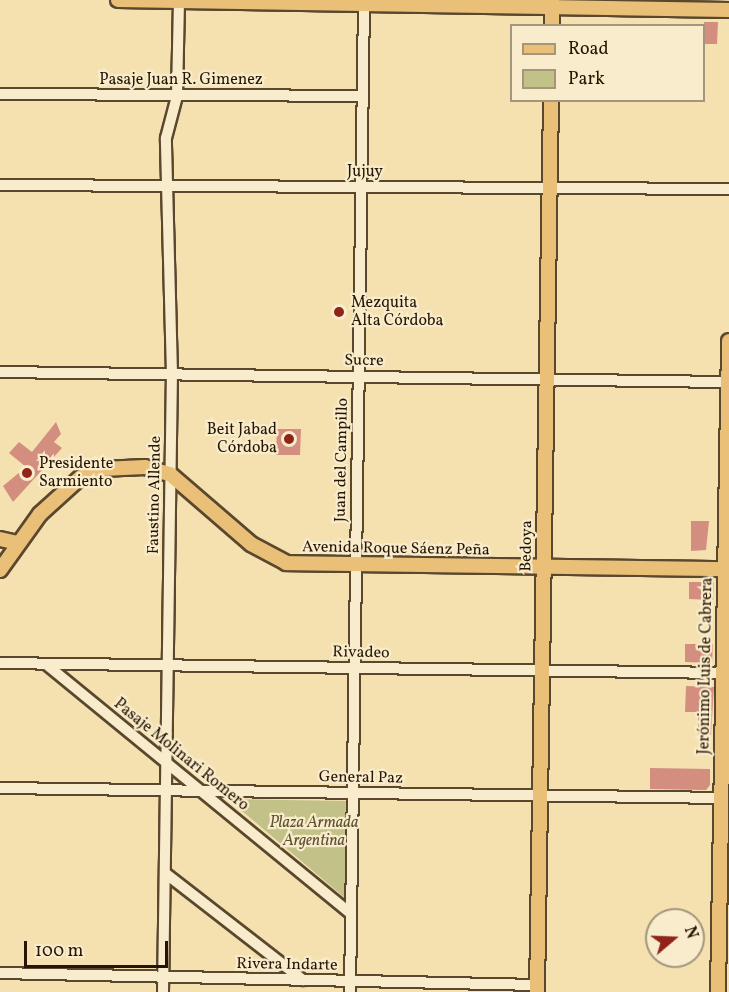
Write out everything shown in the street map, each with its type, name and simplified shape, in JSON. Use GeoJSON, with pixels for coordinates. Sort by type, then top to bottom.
{"type":"FeatureCollection","features":[{"type":"Feature","properties":{"kind":"main road"},"geometry":{"type":"LineString","coordinates":[[118,0],[552,4],[729,10]]}},
{"type":"Feature","properties":{"kind":"main road"},"geometry":{"type":"LineString","coordinates":[[552,4],[552,24]]}},
{"type":"Feature","properties":{"kind":"main road","name":"Bedoya"},"geometry":{"type":"LineString","coordinates":[[537,988],[551,102]]}},
{"type":"Feature","properties":{"kind":"main road","name":"Jerónimo Luis de Cabrera"},"geometry":{"type":"LineString","coordinates":[[718,992],[721,798],[725,759],[722,673],[727,592],[729,341]]}},
{"type":"Feature","properties":{"kind":"main road"},"geometry":{"type":"LineString","coordinates":[[0,570],[40,513],[81,477],[121,467],[170,474]]}},
{"type":"Feature","properties":{"kind":"main road","name":"Avenida Roque Sáenz Peña"},"geometry":{"type":"LineString","coordinates":[[170,474],[269,556],[296,564],[356,567],[726,570]]}},
{"type":"Feature","properties":{"kind":"main road"},"geometry":{"type":"LineString","coordinates":[[0,539],[18,543]]}},
{"type":"Feature","properties":{"kind":"street","name":"Faustino Allende"},"geometry":{"type":"LineString","coordinates":[[163,992],[172,374],[166,138],[177,96],[179,1]]}},
{"type":"Feature","properties":{"kind":"street","name":"Juan del Campillo"},"geometry":{"type":"LineString","coordinates":[[350,986],[364,3]]}},
{"type":"Feature","properties":{"kind":"street","name":"Pasaje Juan R. Gimenez"},"geometry":{"type":"LineString","coordinates":[[0,93],[362,96]]}},
{"type":"Feature","properties":{"kind":"street","name":"Jujuy"},"geometry":{"type":"LineString","coordinates":[[0,185],[729,189]]}},
{"type":"Feature","properties":{"kind":"street","name":"Sucre"},"geometry":{"type":"LineString","coordinates":[[0,372],[728,382]]}},
{"type":"Feature","properties":{"kind":"street","name":"Rivadeo"},"geometry":{"type":"LineString","coordinates":[[0,663],[722,673]]}},
{"type":"Feature","properties":{"kind":"street","name":"Pasaje Molinari Romero"},"geometry":{"type":"LineString","coordinates":[[47,665],[351,914]]}},
{"type":"Feature","properties":{"kind":"street","name":"General Paz"},"geometry":{"type":"LineString","coordinates":[[0,788],[721,798]]}},
{"type":"Feature","properties":{"kind":"street"},"geometry":{"type":"LineString","coordinates":[[165,873],[303,980]]}},
{"type":"Feature","properties":{"kind":"street","name":"Rivera Indarte"},"geometry":{"type":"LineString","coordinates":[[0,974],[303,980],[350,986],[537,988]]}},
{"type":"Feature","properties":{"kind":"green space","name":"Plaza Armada Argentina"},"geometry":{"type":"Polygon","coordinates":[[[228,799],[346,801],[345,898],[228,799]]]}},
{"type":"Feature","properties":{"kind":"building"},"geometry":{"type":"Polygon","coordinates":[[[704,22],[718,22],[717,44],[705,44],[704,22]]]}},
{"type":"Feature","properties":{"kind":"building"},"geometry":{"type":"Polygon","coordinates":[[[56,422],[61,434],[54,442],[62,448],[13,502],[3,486],[26,467],[9,453],[19,442],[32,452],[56,422]]]}},
{"type":"Feature","properties":{"kind":"building","name":"Beit Jabad Córdoba"},"geometry":{"type":"Polygon","coordinates":[[[277,429],[301,429],[300,455],[276,455],[277,429]]]}},
{"type":"Feature","properties":{"kind":"building"},"geometry":{"type":"Polygon","coordinates":[[[691,521],[709,521],[706,550],[691,551],[691,521]]]}},
{"type":"Feature","properties":{"kind":"building"},"geometry":{"type":"Polygon","coordinates":[[[689,582],[714,582],[713,600],[689,599],[689,582]]]}},
{"type":"Feature","properties":{"kind":"building"},"geometry":{"type":"Polygon","coordinates":[[[685,644],[713,644],[712,663],[685,662],[685,644]]]}},
{"type":"Feature","properties":{"kind":"building"},"geometry":{"type":"Polygon","coordinates":[[[686,686],[714,687],[711,735],[698,734],[698,712],[685,712],[686,686]]]}},
{"type":"Feature","properties":{"kind":"building"},"geometry":{"type":"Polygon","coordinates":[[[650,768],[710,769],[710,785],[706,790],[650,789],[650,768]]]}},
{"type":"Feature","properties":{"kind":"place","name":"Mezquita Alta Córdoba"},"geometry":{"type":"Point","coordinates":[339,312]}},
{"type":"Feature","properties":{"kind":"place","name":"Beit Jabad Córdoba"},"geometry":{"type":"Point","coordinates":[289,439]}},
{"type":"Feature","properties":{"kind":"place","name":"Presidente Sarmiento"},"geometry":{"type":"Point","coordinates":[27,473]}}]}
